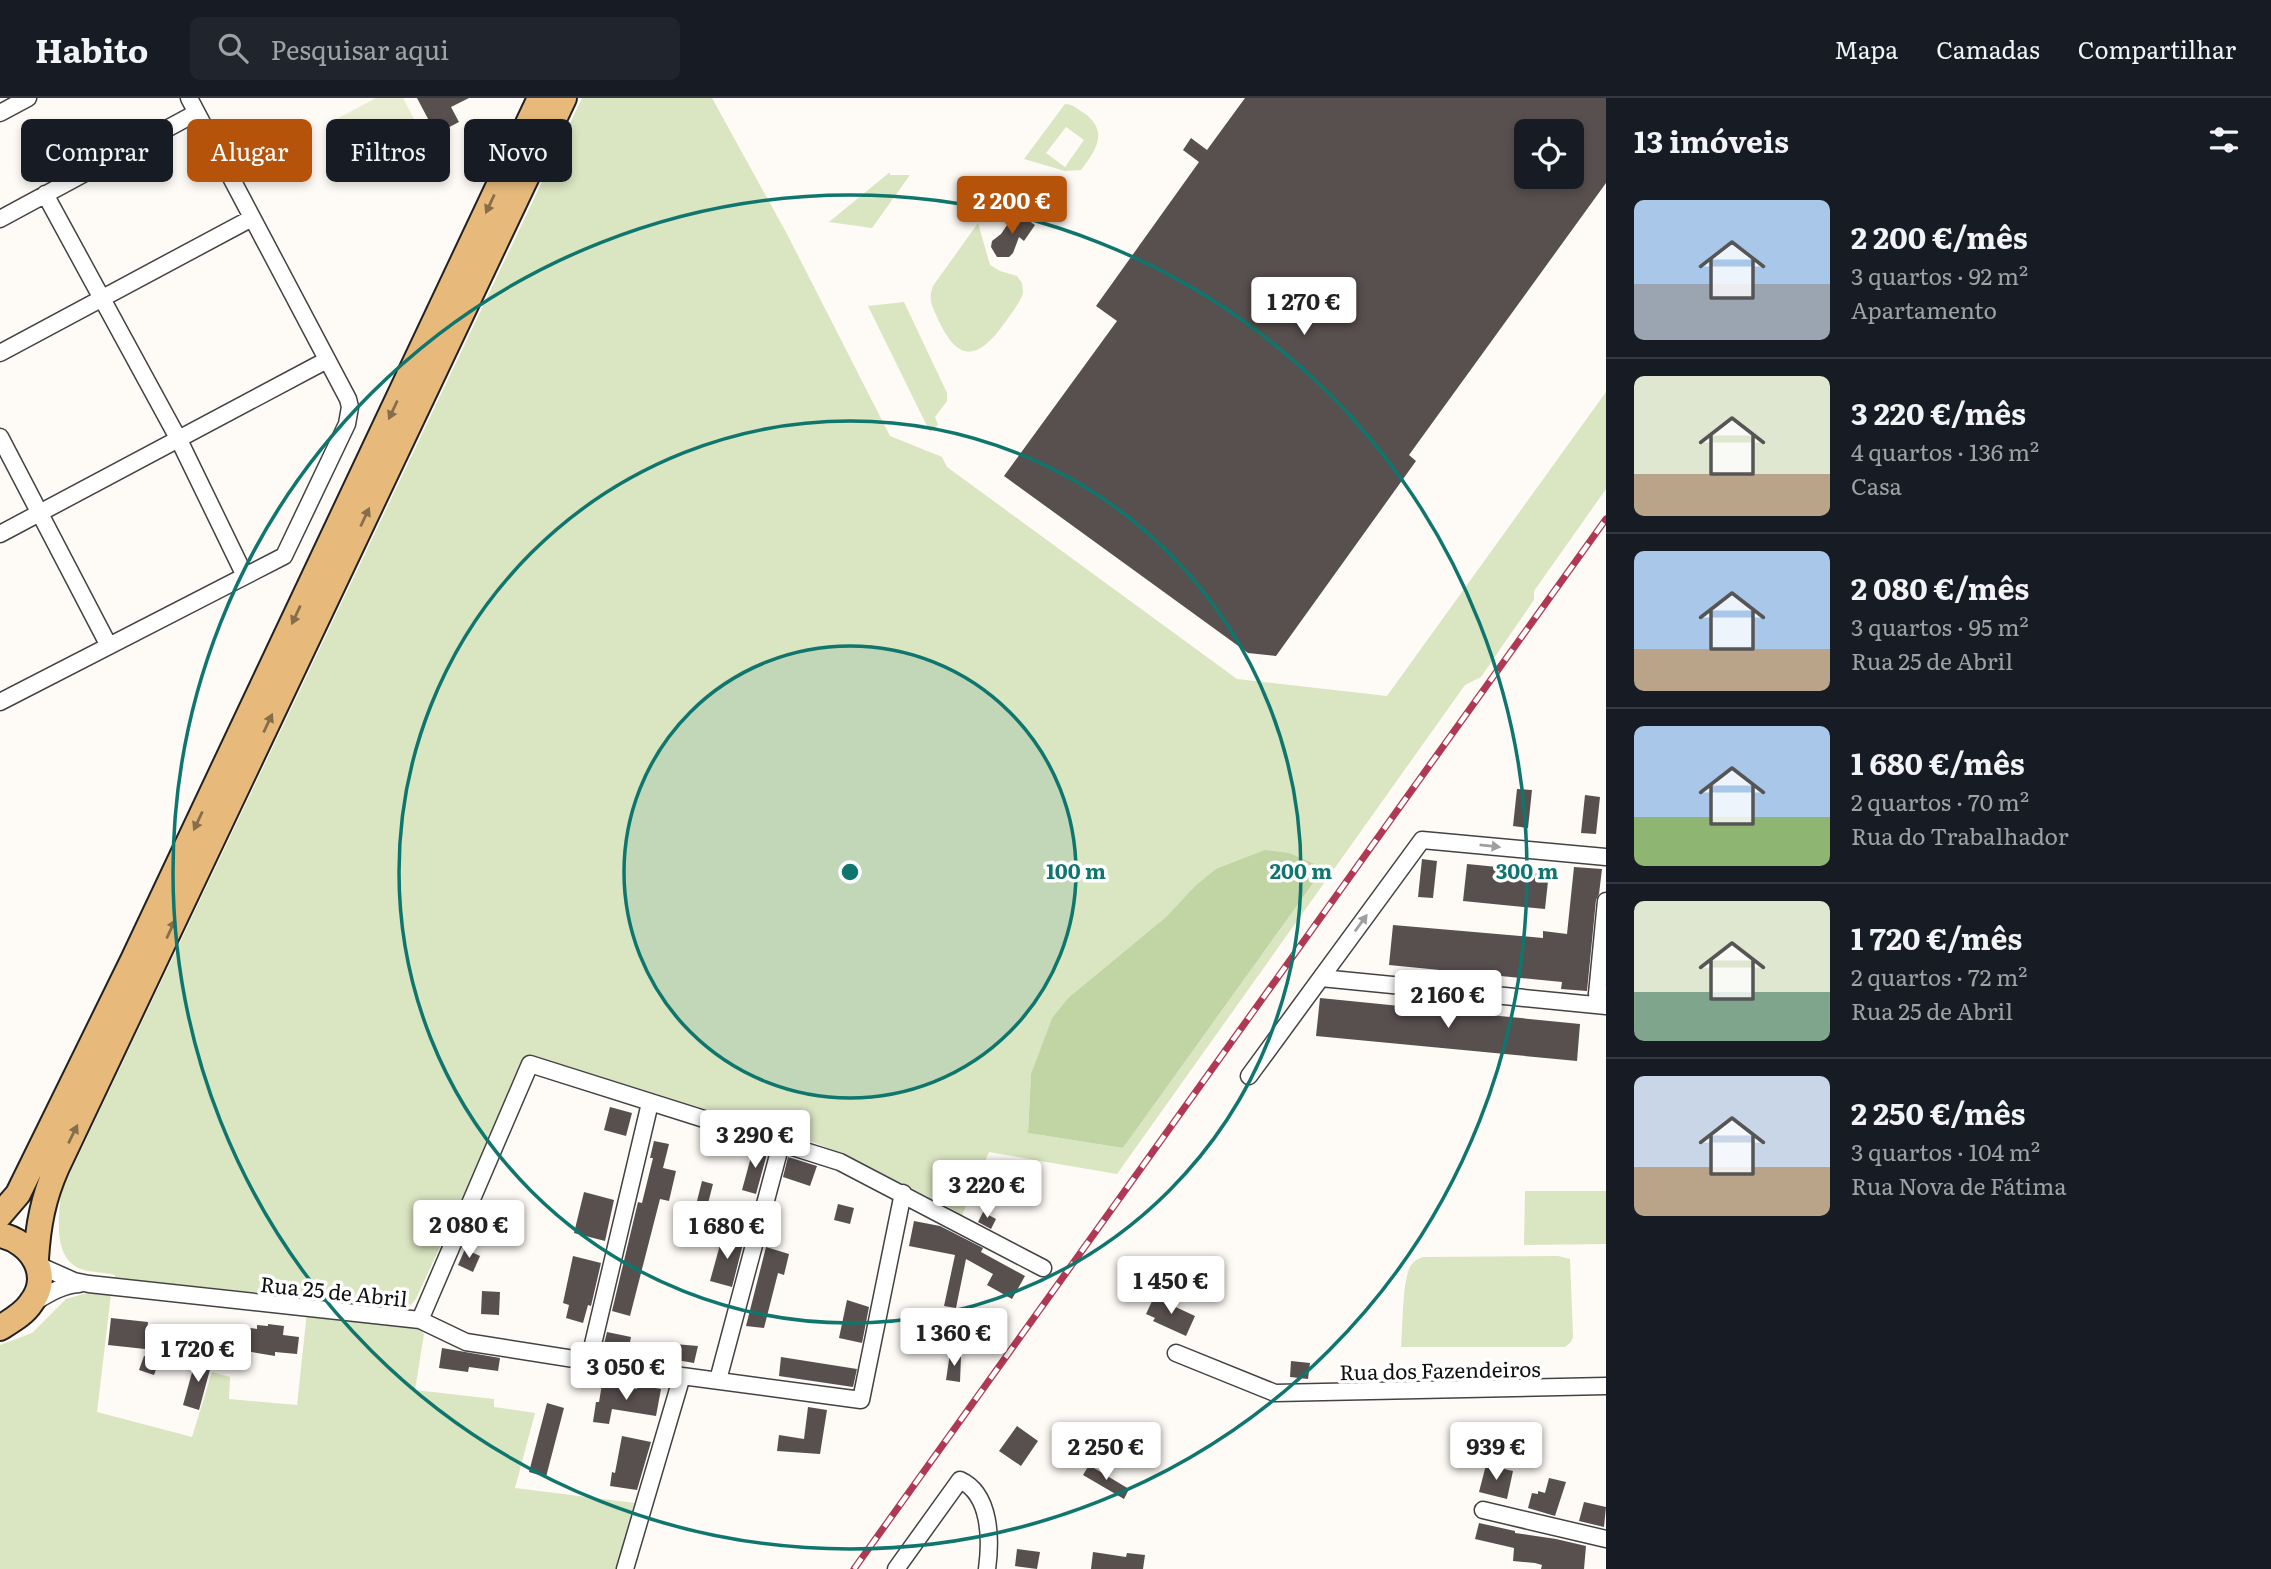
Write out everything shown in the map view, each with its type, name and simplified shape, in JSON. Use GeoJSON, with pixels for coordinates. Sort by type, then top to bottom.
{"type":"FeatureCollection","features":[{"type":"Feature","properties":{"kind":"main road"},"geometry":{"type":"LineString","coordinates":[[0,1215],[18,1194],[133,960],[540,98]]}},
{"type":"Feature","properties":{"kind":"main road"},"geometry":{"type":"LineString","coordinates":[[0,1328],[38,1292],[39,1221],[52,1178],[564,98]]}},
{"type":"Feature","properties":{"kind":"main road"},"geometry":{"type":"LineString","coordinates":[[0,1236],[22,1243],[37,1262]]}},
{"type":"Feature","properties":{"kind":"street"},"geometry":{"type":"LineString","coordinates":[[0,113],[25,99]]}},
{"type":"Feature","properties":{"kind":"street"},"geometry":{"type":"LineString","coordinates":[[0,219],[192,105],[350,407],[347,424],[284,556],[0,702]]}},
{"type":"Feature","properties":{"kind":"street"},"geometry":{"type":"LineString","coordinates":[[45,194],[178,440],[245,576]]}},
{"type":"Feature","properties":{"kind":"street"},"geometry":{"type":"LineString","coordinates":[[0,354],[101,297],[252,218]]}},
{"type":"Feature","properties":{"kind":"street"},"geometry":{"type":"LineString","coordinates":[[0,534],[327,360]]}},
{"type":"Feature","properties":{"kind":"street"},"geometry":{"type":"LineString","coordinates":[[0,437],[109,646]]}},
{"type":"Feature","properties":{"kind":"street"},"geometry":{"type":"LineString","coordinates":[[1249,1076],[1422,840],[1606,858]]}},
{"type":"Feature","properties":{"kind":"street"},"geometry":{"type":"LineString","coordinates":[[1606,901],[1597,994],[1606,995]]}},
{"type":"Feature","properties":{"kind":"street"},"geometry":{"type":"LineString","coordinates":[[1321,978],[1606,1006]]}},
{"type":"Feature","properties":{"kind":"street"},"geometry":{"type":"LineString","coordinates":[[420,1320],[530,1064],[840,1162],[1043,1268]]}},
{"type":"Feature","properties":{"kind":"street"},"geometry":{"type":"LineString","coordinates":[[589,1361],[650,1103]]}},
{"type":"Feature","properties":{"kind":"street"},"geometry":{"type":"LineString","coordinates":[[718,1380],[781,1144]]}},
{"type":"Feature","properties":{"kind":"street","name":"Rua 25 de Abril"},"geometry":{"type":"LineString","coordinates":[[89,1284],[420,1320],[466,1342],[682,1376],[861,1400],[903,1193]]}},
{"type":"Feature","properties":{"kind":"street"},"geometry":{"type":"LineString","coordinates":[[37,1262],[74,1281],[89,1284]]}},
{"type":"Feature","properties":{"kind":"street"},"geometry":{"type":"LineString","coordinates":[[17,1313],[63,1287],[89,1284]]}},
{"type":"Feature","properties":{"kind":"street","name":"Rua dos Fazendeiros"},"geometry":{"type":"LineString","coordinates":[[1176,1353],[1275,1393],[1606,1387]]}},
{"type":"Feature","properties":{"kind":"street"},"geometry":{"type":"LineString","coordinates":[[625,1569],[682,1376]]}},
{"type":"Feature","properties":{"kind":"street"},"geometry":{"type":"LineString","coordinates":[[896,1569],[960,1480],[978,1496],[990,1527],[987,1569]]}},
{"type":"Feature","properties":{"kind":"street"},"geometry":{"type":"LineString","coordinates":[[1483,1510],[1606,1539]]}},
{"type":"Feature","properties":{"kind":"green space"},"geometry":{"type":"Polygon","coordinates":[[[376,98],[403,98],[414,119],[337,119],[376,98]]]}},
{"type":"Feature","properties":{"kind":"green space"},"geometry":{"type":"Polygon","coordinates":[[[582,98],[712,98],[788,236],[890,436],[942,457],[947,467],[1237,679],[1387,696],[1606,392],[1606,489],[1534,591],[1534,600],[1481,677],[1465,685],[1117,1174],[989,1152],[960,1220],[954,1210],[845,1155],[813,1142],[532,1062],[524,1062],[416,1299],[408,1308],[115,1278],[115,1275],[81,1269],[72,1264],[61,1246],[61,1192],[542,182],[572,182],[572,119],[582,98]],[[1324,868],[1194,887],[1166,917],[1068,998],[1052,1018],[1031,1075],[1028,1133],[1123,1148],[1324,868]]]}},
{"type":"Feature","properties":{"kind":"green space"},"geometry":{"type":"Polygon","coordinates":[[[1065,104],[1084,113],[1096,127],[1098,142],[1081,170],[1065,171],[1024,159],[1065,104]],[[1066,127],[1046,153],[1065,167],[1084,140],[1066,127]]]}},
{"type":"Feature","properties":{"kind":"green space"},"geometry":{"type":"Polygon","coordinates":[[[890,172],[890,175],[910,175],[872,228],[829,222],[890,172]]]}},
{"type":"Feature","properties":{"kind":"green space"},"geometry":{"type":"Polygon","coordinates":[[[978,223],[990,265],[1017,276],[1022,283],[1023,293],[996,334],[977,350],[969,352],[953,343],[945,332],[932,306],[931,295],[933,286],[978,223]]]}},
{"type":"Feature","properties":{"kind":"green space"},"geometry":{"type":"Polygon","coordinates":[[[904,302],[947,393],[947,401],[935,417],[938,425],[930,432],[868,306],[904,302]]]}},
{"type":"Feature","properties":{"kind":"green space"},"geometry":{"type":"Polygon","coordinates":[[[1265,850],[1289,853],[1324,868],[1123,1148],[1028,1133],[1031,1074],[1052,1018],[1068,998],[1166,917],[1194,887],[1216,869],[1265,850]]]}},
{"type":"Feature","properties":{"kind":"green space"},"geometry":{"type":"Polygon","coordinates":[[[1525,1191],[1606,1191],[1606,1244],[1524,1245],[1525,1191]]]}},
{"type":"Feature","properties":{"kind":"green space"},"geometry":{"type":"Polygon","coordinates":[[[1558,1256],[1570,1259],[1573,1337],[1565,1347],[1401,1347],[1407,1274],[1417,1259],[1558,1256]]]}},
{"type":"Feature","properties":{"kind":"green space"},"geometry":{"type":"Polygon","coordinates":[[[87,1293],[111,1294],[97,1412],[192,1437],[212,1372],[230,1377],[229,1399],[297,1405],[307,1312],[415,1323],[424,1334],[415,1390],[494,1399],[494,1407],[535,1413],[515,1488],[643,1504],[622,1569],[0,1569],[0,1345],[32,1333],[66,1299],[87,1293]]]}},
{"type":"Feature","properties":{"kind":"building"},"geometry":{"type":"Polygon","coordinates":[[[417,98],[469,98],[451,107],[459,122],[450,127],[450,119],[428,119],[417,98]]]}},
{"type":"Feature","properties":{"kind":"building"},"geometry":{"type":"Polygon","coordinates":[[[1245,98],[1606,98],[1606,183],[1409,455],[1416,461],[1276,656],[1248,653],[1004,476],[1117,321],[1096,306],[1199,162],[1183,150],[1191,138],[1207,150],[1245,98]]]}},
{"type":"Feature","properties":{"kind":"building"},"geometry":{"type":"Polygon","coordinates":[[[1016,212],[1035,225],[1024,241],[1019,237],[1009,257],[997,257],[991,247],[992,241],[1001,234],[1016,212]]]}},
{"type":"Feature","properties":{"kind":"building"},"geometry":{"type":"Polygon","coordinates":[[[1517,789],[1532,790],[1528,828],[1513,826],[1517,789]]]}},
{"type":"Feature","properties":{"kind":"building"},"geometry":{"type":"Polygon","coordinates":[[[1585,795],[1600,797],[1596,834],[1581,833],[1585,795]]]}},
{"type":"Feature","properties":{"kind":"building"},"geometry":{"type":"Polygon","coordinates":[[[1422,859],[1437,861],[1433,898],[1418,897],[1422,859]]]}},
{"type":"Feature","properties":{"kind":"building"},"geometry":{"type":"Polygon","coordinates":[[[1467,864],[1549,872],[1545,909],[1463,901],[1467,864]]]}},
{"type":"Feature","properties":{"kind":"building"},"geometry":{"type":"Polygon","coordinates":[[[1574,867],[1602,869],[1596,900],[1587,991],[1561,989],[1562,982],[1389,965],[1393,925],[1543,938],[1543,931],[1567,934],[1574,867]]]}},
{"type":"Feature","properties":{"kind":"building"},"geometry":{"type":"Polygon","coordinates":[[[1320,998],[1580,1024],[1577,1061],[1316,1036],[1320,998]]]}},
{"type":"Feature","properties":{"kind":"building"},"geometry":{"type":"Polygon","coordinates":[[[610,1107],[632,1113],[626,1136],[604,1130],[610,1107]]]}},
{"type":"Feature","properties":{"kind":"building"},"geometry":{"type":"Polygon","coordinates":[[[654,1141],[669,1144],[663,1168],[676,1171],[669,1201],[660,1199],[630,1316],[612,1311],[638,1202],[642,1203],[653,1158],[650,1158],[654,1141]]]}},
{"type":"Feature","properties":{"kind":"building"},"geometry":{"type":"Polygon","coordinates":[[[754,1146],[768,1150],[756,1194],[742,1190],[754,1146]]]}},
{"type":"Feature","properties":{"kind":"building"},"geometry":{"type":"Polygon","coordinates":[[[788,1157],[817,1166],[810,1186],[783,1177],[788,1157]]]}},
{"type":"Feature","properties":{"kind":"building"},"geometry":{"type":"Polygon","coordinates":[[[702,1181],[713,1184],[705,1215],[694,1213],[702,1181]]]}},
{"type":"Feature","properties":{"kind":"building"},"geometry":{"type":"Polygon","coordinates":[[[584,1192],[614,1200],[605,1241],[574,1233],[584,1192]]]}},
{"type":"Feature","properties":{"kind":"building"},"geometry":{"type":"Polygon","coordinates":[[[838,1204],[854,1208],[850,1224],[834,1220],[838,1204]]]}},
{"type":"Feature","properties":{"kind":"building"},"geometry":{"type":"Polygon","coordinates":[[[983,1212],[996,1219],[991,1229],[978,1222],[983,1212]]]}},
{"type":"Feature","properties":{"kind":"building"},"geometry":{"type":"Polygon","coordinates":[[[914,1221],[940,1226],[983,1248],[981,1252],[1025,1276],[1012,1299],[987,1285],[993,1274],[966,1259],[956,1308],[944,1306],[955,1255],[909,1246],[914,1221]]]}},
{"type":"Feature","properties":{"kind":"building"},"geometry":{"type":"Polygon","coordinates":[[[723,1234],[744,1240],[732,1287],[710,1281],[723,1234]]]}},
{"type":"Feature","properties":{"kind":"building"},"geometry":{"type":"Polygon","coordinates":[[[766,1247],[789,1254],[784,1275],[778,1273],[764,1328],[746,1326],[766,1247]]]}},
{"type":"Feature","properties":{"kind":"building"},"geometry":{"type":"Polygon","coordinates":[[[465,1249],[480,1256],[473,1272],[458,1265],[465,1249]]]}},
{"type":"Feature","properties":{"kind":"building"},"geometry":{"type":"Polygon","coordinates":[[[573,1256],[601,1263],[591,1306],[588,1305],[583,1323],[566,1318],[569,1305],[563,1303],[573,1256]]]}},
{"type":"Feature","properties":{"kind":"building"},"geometry":{"type":"Polygon","coordinates":[[[482,1291],[500,1292],[499,1315],[481,1314],[482,1291]]]}},
{"type":"Feature","properties":{"kind":"building"},"geometry":{"type":"Polygon","coordinates":[[[1154,1297],[1195,1316],[1186,1336],[1153,1321],[1155,1318],[1146,1314],[1154,1297]]]}},
{"type":"Feature","properties":{"kind":"building"},"geometry":{"type":"Polygon","coordinates":[[[847,1300],[869,1307],[862,1343],[839,1338],[847,1300]]]}},
{"type":"Feature","properties":{"kind":"building"},"geometry":{"type":"Polygon","coordinates":[[[111,1318],[148,1322],[145,1349],[108,1345],[111,1318]]]}},
{"type":"Feature","properties":{"kind":"building"},"geometry":{"type":"Polygon","coordinates":[[[257,1325],[284,1326],[283,1335],[299,1337],[297,1354],[275,1352],[275,1356],[240,1350],[242,1327],[257,1329],[257,1325]]]}},
{"type":"Feature","properties":{"kind":"building"},"geometry":{"type":"Polygon","coordinates":[[[607,1332],[631,1337],[628,1352],[603,1348],[607,1332]]]}},
{"type":"Feature","properties":{"kind":"building"},"geometry":{"type":"Polygon","coordinates":[[[663,1343],[698,1346],[694,1363],[659,1357],[663,1343]]]}},
{"type":"Feature","properties":{"kind":"building"},"geometry":{"type":"Polygon","coordinates":[[[442,1348],[500,1358],[498,1371],[469,1367],[468,1372],[439,1368],[442,1348]]]}},
{"type":"Feature","properties":{"kind":"building"},"geometry":{"type":"Polygon","coordinates":[[[950,1353],[961,1356],[960,1382],[946,1380],[950,1353]]]}},
{"type":"Feature","properties":{"kind":"building"},"geometry":{"type":"Polygon","coordinates":[[[144,1356],[159,1361],[154,1375],[139,1370],[144,1356]]]}},
{"type":"Feature","properties":{"kind":"building"},"geometry":{"type":"Polygon","coordinates":[[[781,1357],[857,1369],[853,1387],[779,1376],[781,1357]]]}},
{"type":"Feature","properties":{"kind":"building"},"geometry":{"type":"Polygon","coordinates":[[[196,1358],[212,1362],[199,1410],[183,1405],[196,1358]]]}},
{"type":"Feature","properties":{"kind":"building"},"geometry":{"type":"Polygon","coordinates":[[[1291,1361],[1310,1363],[1308,1379],[1290,1377],[1291,1361]]]}},
{"type":"Feature","properties":{"kind":"building"},"geometry":{"type":"Polygon","coordinates":[[[602,1384],[661,1389],[656,1416],[612,1409],[609,1424],[593,1422],[602,1384]]]}},
{"type":"Feature","properties":{"kind":"building"},"geometry":{"type":"Polygon","coordinates":[[[547,1403],[564,1408],[546,1477],[529,1472],[547,1403]]]}},
{"type":"Feature","properties":{"kind":"building"},"geometry":{"type":"Polygon","coordinates":[[[808,1407],[827,1410],[820,1454],[777,1451],[779,1435],[804,1439],[808,1407]]]}},
{"type":"Feature","properties":{"kind":"building"},"geometry":{"type":"Polygon","coordinates":[[[1017,1426],[1038,1441],[1021,1466],[999,1451],[1017,1426]]]}},
{"type":"Feature","properties":{"kind":"building"},"geometry":{"type":"Polygon","coordinates":[[[622,1436],[651,1442],[637,1490],[610,1486],[622,1436]]]}},
{"type":"Feature","properties":{"kind":"building"},"geometry":{"type":"Polygon","coordinates":[[[1089,1465],[1129,1489],[1124,1499],[1083,1475],[1089,1465]]]}},
{"type":"Feature","properties":{"kind":"building"},"geometry":{"type":"Polygon","coordinates":[[[1486,1465],[1513,1471],[1507,1499],[1479,1492],[1486,1465]]]}},
{"type":"Feature","properties":{"kind":"building"},"geometry":{"type":"Polygon","coordinates":[[[1549,1478],[1566,1482],[1555,1516],[1528,1508],[1532,1493],[1545,1493],[1549,1478]]]}},
{"type":"Feature","properties":{"kind":"building"},"geometry":{"type":"Polygon","coordinates":[[[1584,1502],[1606,1507],[1604,1527],[1579,1521],[1584,1502]]]}},
{"type":"Feature","properties":{"kind":"building"},"geometry":{"type":"Polygon","coordinates":[[[1479,1523],[1515,1533],[1586,1546],[1584,1569],[1541,1569],[1542,1565],[1535,1563],[1513,1561],[1514,1548],[1475,1539],[1479,1523]]]}},
{"type":"Feature","properties":{"kind":"building"},"geometry":{"type":"Polygon","coordinates":[[[1017,1549],[1040,1552],[1037,1569],[1015,1566],[1017,1549]]]}},
{"type":"Feature","properties":{"kind":"building"},"geometry":{"type":"Polygon","coordinates":[[[1093,1552],[1126,1557],[1127,1553],[1145,1555],[1143,1569],[1091,1569],[1093,1552]]]}},
{"type":"Feature","properties":{"kind":"railway"},"geometry":{"type":"LineString","coordinates":[[854,1569],[1606,519]]}}]}
